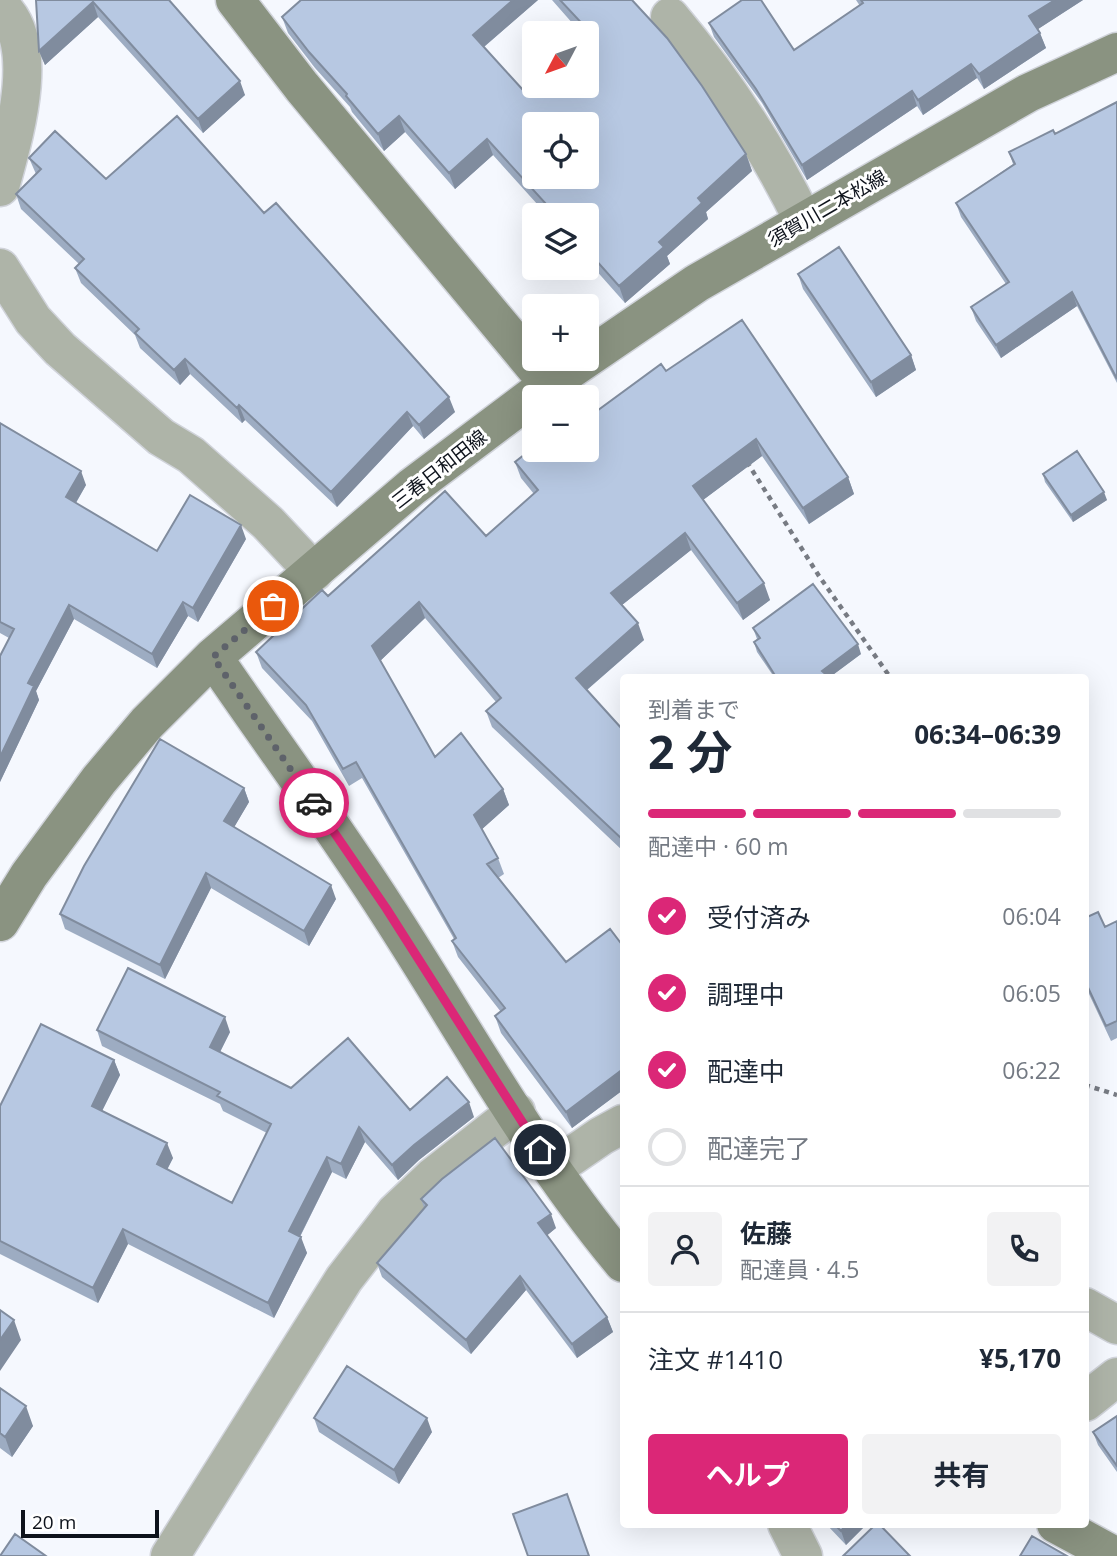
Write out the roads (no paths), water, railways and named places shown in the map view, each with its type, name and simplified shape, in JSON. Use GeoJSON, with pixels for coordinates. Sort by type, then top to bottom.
{"type":"FeatureCollection","features":[{"type":"Feature","properties":{"kind":"main road"},"geometry":{"type":"LineString","coordinates":[[235,0],[302,87],[550,384]]}},
{"type":"Feature","properties":{"kind":"main road","name":"須賀川二本松線"},"geometry":{"type":"LineString","coordinates":[[550,384],[697,283],[1028,93],[1117,52]]}},
{"type":"Feature","properties":{"kind":"main road","name":"三春日和田線"},"geometry":{"type":"LineString","coordinates":[[0,922],[29,875],[99,780],[147,723],[213,657],[412,487],[550,384]]}},
{"type":"Feature","properties":{"kind":"main road"},"geometry":{"type":"LineString","coordinates":[[213,657],[386,908],[552,1169],[620,1258]]}},
{"type":"Feature","properties":{"kind":"main road"},"geometry":{"type":"LineString","coordinates":[[1063,1528],[1115,1556]]}},
{"type":"Feature","properties":{"kind":"street"},"geometry":{"type":"LineString","coordinates":[[0,6],[7,11],[19,37],[22,54],[21,94],[16,126],[0,187]]}},
{"type":"Feature","properties":{"kind":"street"},"geometry":{"type":"LineString","coordinates":[[670,17],[710,64],[749,121],[786,184],[804,222]]}},
{"type":"Feature","properties":{"kind":"street"},"geometry":{"type":"LineString","coordinates":[[0,268],[33,320],[60,349],[162,437],[191,455],[268,523],[314,572]]}},
{"type":"Feature","properties":{"kind":"street"},"geometry":{"type":"LineString","coordinates":[[170,1556],[344,1279],[396,1213],[433,1177],[516,1112]]}},
{"type":"Feature","properties":{"kind":"street"},"geometry":{"type":"LineString","coordinates":[[552,1169],[620,1126]]}},
{"type":"Feature","properties":{"kind":"street"},"geometry":{"type":"LineString","coordinates":[[1089,1309],[1117,1325]]}},
{"type":"Feature","properties":{"kind":"street"},"geometry":{"type":"LineString","coordinates":[[1089,1399],[1117,1377]]}},
{"type":"Feature","properties":{"kind":"street"},"geometry":{"type":"LineString","coordinates":[[789,1528],[803,1556]]}}]}
